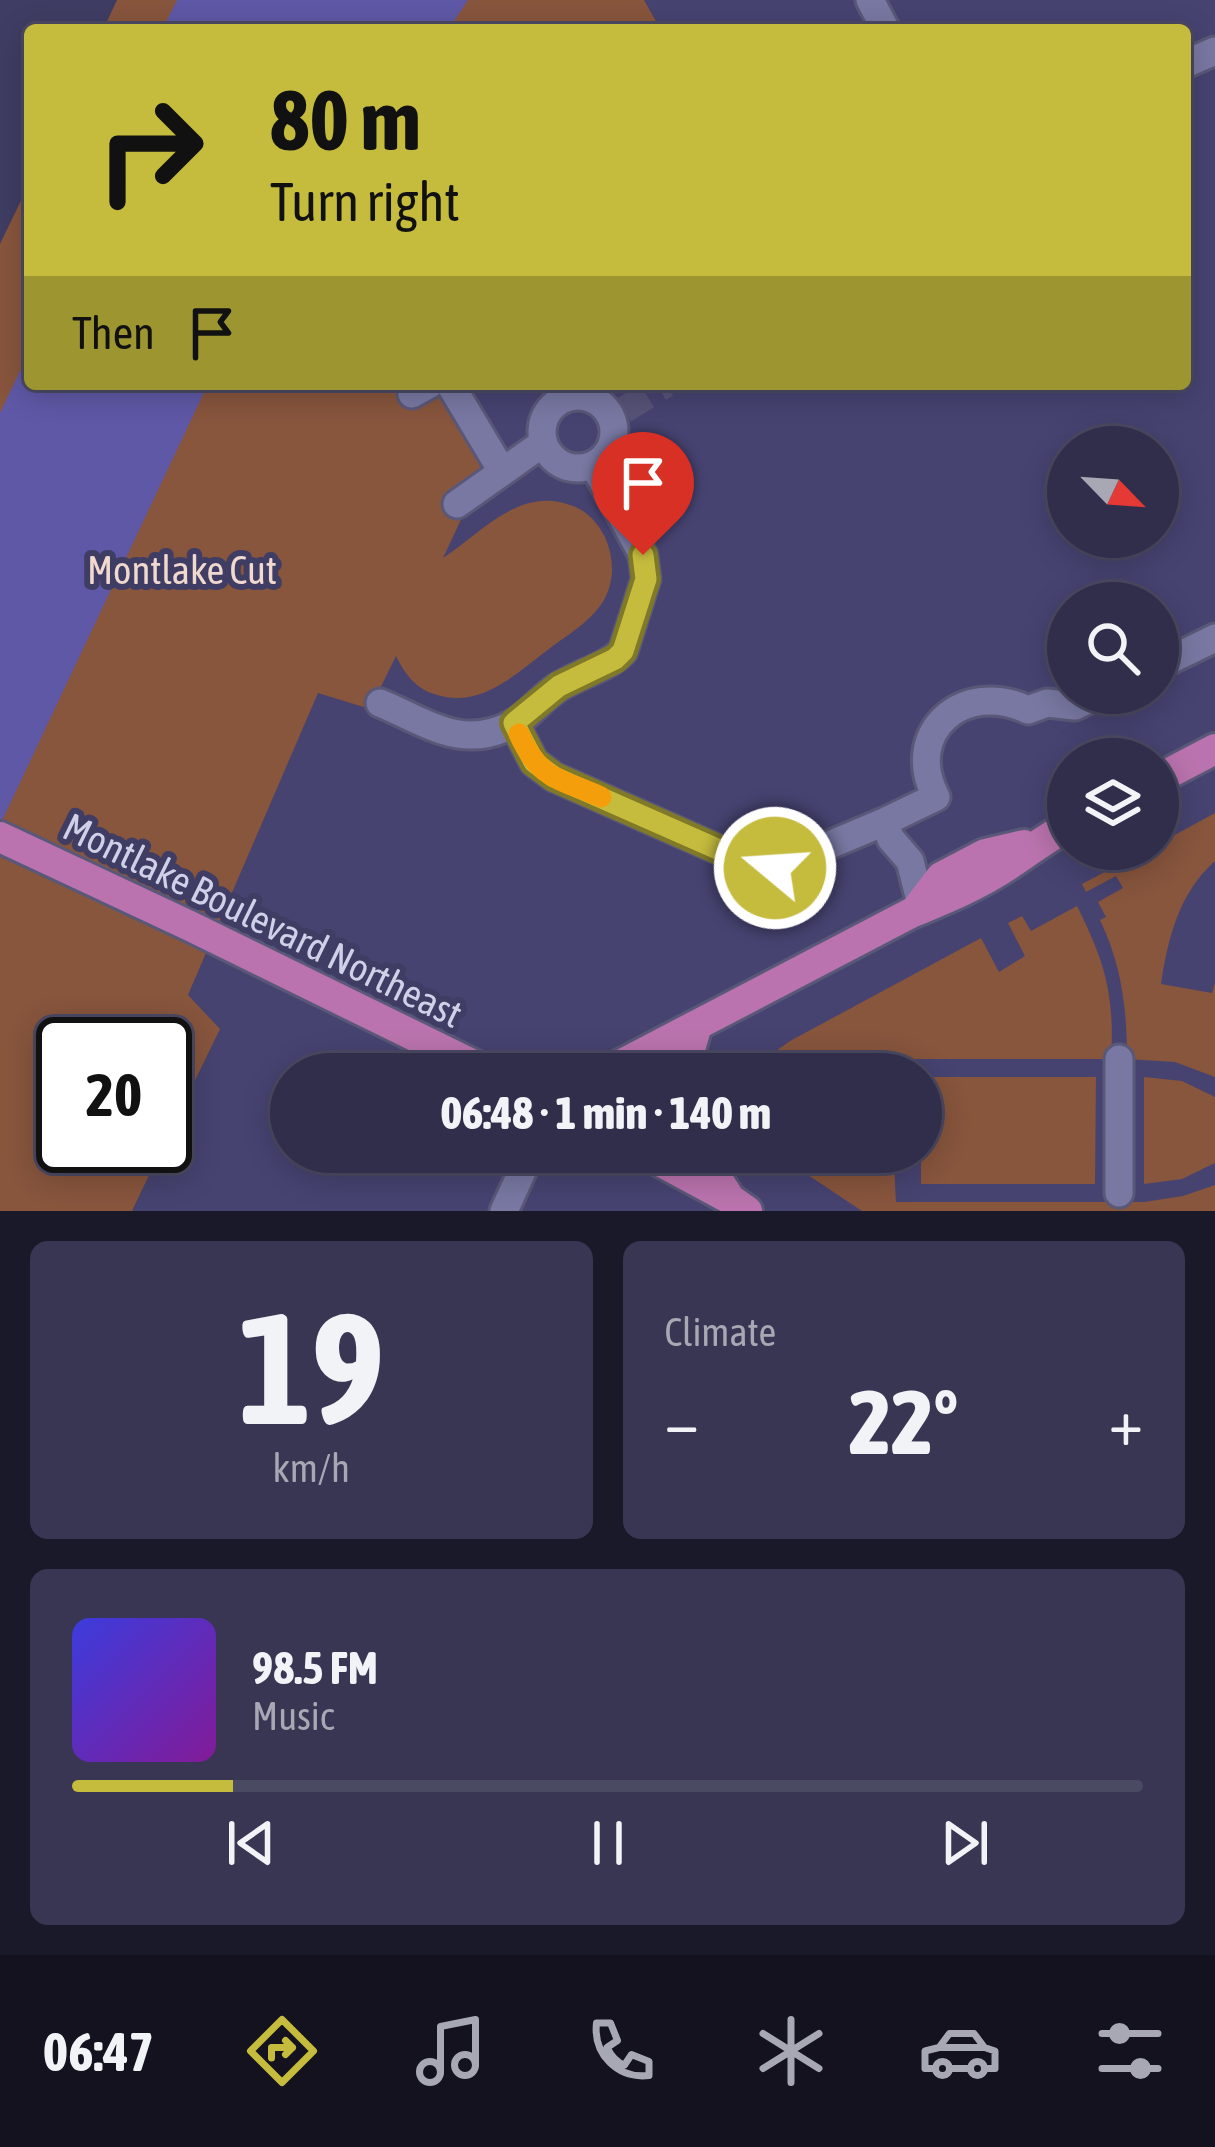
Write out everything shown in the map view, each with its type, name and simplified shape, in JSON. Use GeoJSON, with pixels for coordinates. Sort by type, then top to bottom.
{"type":"FeatureCollection","features":[{"type":"Feature","properties":{"kind":"main road"},"geometry":{"type":"LineString","coordinates":[[1179,767],[1215,748]]}},
{"type":"Feature","properties":{"kind":"main road"},"geometry":{"type":"LineString","coordinates":[[1179,770],[1215,761]]}},
{"type":"Feature","properties":{"kind":"main road"},"geometry":{"type":"LineString","coordinates":[[643,1053],[919,908],[941,877],[986,854],[1047,835]]}},
{"type":"Feature","properties":{"kind":"main road","name":"Montlake Boulevard Northeast"},"geometry":{"type":"LineString","coordinates":[[0,837],[449,1053]]}},
{"type":"Feature","properties":{"kind":"main road"},"geometry":{"type":"LineString","coordinates":[[689,1053],[697,1025]]}},
{"type":"Feature","properties":{"kind":"main road"},"geometry":{"type":"LineString","coordinates":[[681,1173],[738,1205]]}},
{"type":"Feature","properties":{"kind":"main road"},"geometry":{"type":"LineString","coordinates":[[715,1173],[738,1205]]}},
{"type":"Feature","properties":{"kind":"street"},"geometry":{"type":"LineString","coordinates":[[454,390],[502,471]]}},
{"type":"Feature","properties":{"kind":"street"},"geometry":{"type":"LineString","coordinates":[[575,396],[597,401],[611,418],[614,440],[594,466],[582,469],[559,464],[550,456],[543,443],[543,422],[555,404],[575,396]]}},
{"type":"Feature","properties":{"kind":"street"},"geometry":{"type":"LineString","coordinates":[[457,504],[543,443]]}},
{"type":"Feature","properties":{"kind":"street"},"geometry":{"type":"LineString","coordinates":[[380,703],[456,736],[482,737],[514,723],[559,686],[623,651],[646,567],[594,466]]}},
{"type":"Feature","properties":{"kind":"street"},"geometry":{"type":"LineString","coordinates":[[1179,656],[1215,638]]}},
{"type":"Feature","properties":{"kind":"street"},"geometry":{"type":"LineString","coordinates":[[514,723],[534,762],[554,777],[740,859],[775,868],[936,797],[926,766],[928,748],[934,732],[959,707],[994,699],[1028,710],[1047,703]]}},
{"type":"Feature","properties":{"kind":"street"},"geometry":{"type":"LineString","coordinates":[[884,822],[891,839],[910,861],[919,908]]}},
{"type":"Feature","properties":{"kind":"street"},"geometry":{"type":"LineString","coordinates":[[1119,1059],[1120,1193]]}},
{"type":"Feature","properties":{"kind":"street"},"geometry":{"type":"LineString","coordinates":[[503,1211],[521,1173]]}},
{"type":"Feature","properties":{"kind":"shaded area"},"geometry":{"type":"Polygon","coordinates":[[[177,0],[468,0],[452,24],[165,24],[177,0]]]}},
{"type":"Feature","properties":{"kind":"shaded area"},"geometry":{"type":"Polygon","coordinates":[[[644,0],[1215,0],[1215,1211],[132,1211],[150,1173],[192,1173],[192,1085],[219,1029],[188,995],[318,692],[369,709],[406,400],[400,390],[1191,390],[1191,24],[658,24],[644,0]]]}},
{"type":"Feature","properties":{"kind":"shaded area","name":"Montlake Cut"},"geometry":{"type":"Polygon","coordinates":[[[24,363],[24,390],[205,390],[0,825],[0,413],[24,363]]]}},
{"type":"Feature","properties":{"kind":"green space"},"geometry":{"type":"Polygon","coordinates":[[[117,0],[644,0],[658,24],[106,24],[117,0]]]}},
{"type":"Feature","properties":{"kind":"green space","name":"Montlake Cut"},"geometry":{"type":"Polygon","coordinates":[[[24,194],[24,390],[400,390],[406,400],[449,390],[489,460],[443,558],[503,514],[519,506],[554,501],[578,508],[599,527],[612,560],[612,577],[593,615],[523,669],[481,694],[451,698],[434,694],[411,680],[396,656],[370,709],[318,693],[188,995],[220,1029],[192,1087],[192,1017],[36,1017],[36,1173],[150,1173],[132,1211],[0,1211],[0,244],[24,194]]]}},
{"type":"Feature","properties":{"kind":"green space"},"geometry":{"type":"Polygon","coordinates":[[[1215,813],[1215,861],[1192,887],[1177,917],[1161,984],[1212,993],[1215,983],[1215,1077],[1175,1062],[1127,1059],[1122,988],[1100,920],[1106,917],[1098,902],[1123,888],[1116,876],[1086,892],[1082,884],[1108,870],[1179,870],[1179,833],[1215,813]]]}},
{"type":"Feature","properties":{"kind":"green space"},"geometry":{"type":"Polygon","coordinates":[[[1077,906],[1106,980],[1111,1059],[773,1053],[981,938],[999,972],[1025,956],[1008,923],[1022,916],[1031,931],[1077,906]]]}},
{"type":"Feature","properties":{"kind":"green space"},"geometry":{"type":"Polygon","coordinates":[[[942,1077],[1096,1077],[1095,1184],[921,1184],[921,1173],[942,1173],[942,1077]]]}},
{"type":"Feature","properties":{"kind":"green space"},"geometry":{"type":"Polygon","coordinates":[[[1144,1077],[1182,1081],[1215,1097],[1215,1163],[1182,1179],[1144,1184],[1144,1077]]]}},
{"type":"Feature","properties":{"kind":"green space"},"geometry":{"type":"Polygon","coordinates":[[[805,1173],[894,1173],[896,1202],[1144,1202],[1215,1185],[1215,1211],[862,1211],[805,1173]]]}},
{"type":"Feature","properties":{"kind":"tunnel"},"geometry":{"type":"LineString","coordinates":[[624,410],[656,390]]}},
{"type":"Feature","properties":{"kind":"slow traffic"},"geometry":{"type":"LineString","coordinates":[[519,734],[541,770],[601,797]]}},
{"type":"Feature","properties":{"kind":"route"},"geometry":{"type":"LineString","coordinates":[[643,555],[646,579],[623,651],[559,686],[514,723],[541,770],[740,859],[775,868]]}}]}
